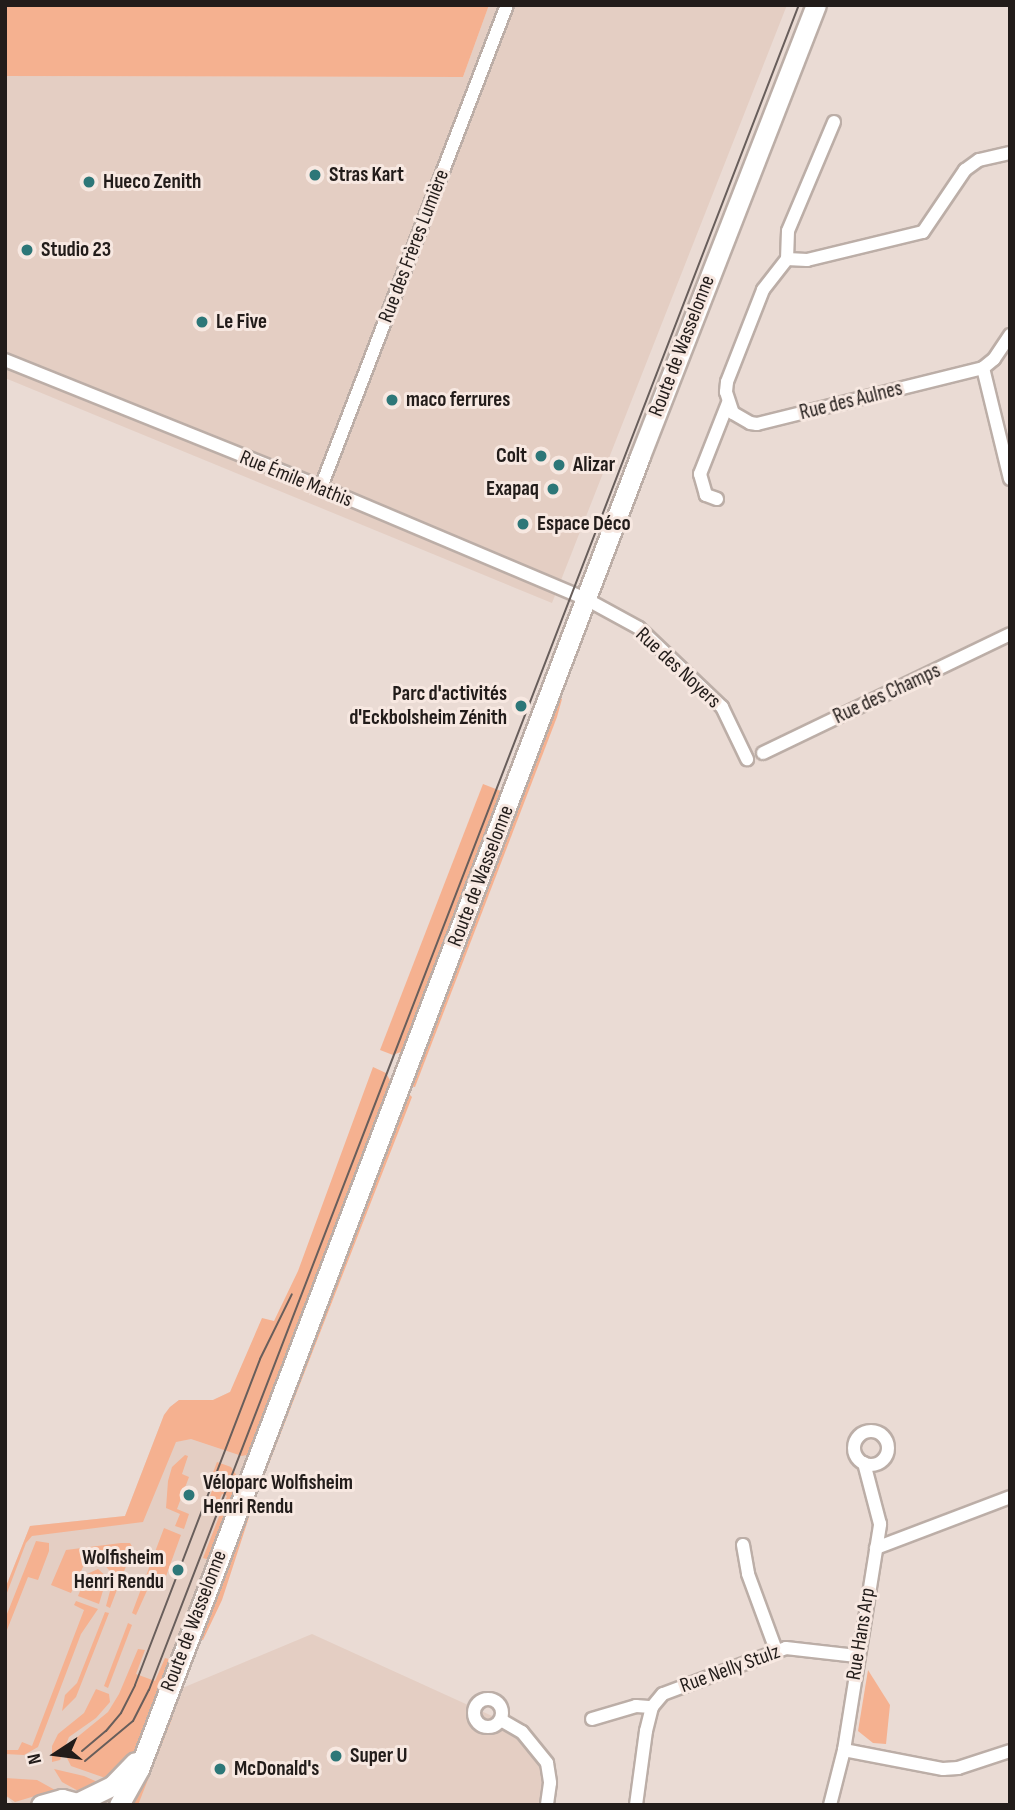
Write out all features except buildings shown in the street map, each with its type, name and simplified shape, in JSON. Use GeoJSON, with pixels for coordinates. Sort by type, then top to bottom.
{"type":"FeatureCollection","features":[{"type":"Feature","properties":{"kind":"main road","name":"Route de Wasselonne"},"geometry":{"type":"LineString","coordinates":[[119,1805],[131,1787],[816,5]]}},
{"type":"Feature","properties":{"kind":"main road"},"geometry":{"type":"LineString","coordinates":[[41,1805],[62,1799],[82,1803],[94,1797],[120,1780],[146,1747]]}},
{"type":"Feature","properties":{"kind":"street","name":"Rue des Frères Lumière"},"geometry":{"type":"LineString","coordinates":[[321,487],[507,5]]}},
{"type":"Feature","properties":{"kind":"street"},"geometry":{"type":"LineString","coordinates":[[717,499],[706,495],[700,474],[729,403],[727,382],[763,290],[787,259],[788,231],[834,122]]}},
{"type":"Feature","properties":{"kind":"street"},"geometry":{"type":"LineString","coordinates":[[787,259],[807,260],[923,232],[965,170],[979,160],[1010,153]]}},
{"type":"Feature","properties":{"kind":"street"},"geometry":{"type":"LineString","coordinates":[[1010,335],[994,359],[983,368],[1010,480]]}},
{"type":"Feature","properties":{"kind":"street","name":"Rue Émile Mathis"},"geometry":{"type":"LineString","coordinates":[[5,360],[321,487],[586,599]]}},
{"type":"Feature","properties":{"kind":"street","name":"Rue des Aulnes"},"geometry":{"type":"LineString","coordinates":[[729,403],[740,420],[757,424],[983,368]]}},
{"type":"Feature","properties":{"kind":"street","name":"Rue des Noyers"},"geometry":{"type":"LineString","coordinates":[[586,599],[639,628],[722,707],[747,759]]}},
{"type":"Feature","properties":{"kind":"street","name":"Rue des Champs"},"geometry":{"type":"LineString","coordinates":[[762,753],[1010,634]]}},
{"type":"Feature","properties":{"kind":"street","name":"Rue Hans Arp"},"geometry":{"type":"LineString","coordinates":[[830,1805],[844,1750],[880,1524],[864,1463]]}},
{"type":"Feature","properties":{"kind":"street"},"geometry":{"type":"LineString","coordinates":[[876,1548],[1010,1497]]}},
{"type":"Feature","properties":{"kind":"street"},"geometry":{"type":"LineString","coordinates":[[743,1545],[748,1574],[776,1650]]}},
{"type":"Feature","properties":{"kind":"street","name":"Rue Nelly Stulz"},"geometry":{"type":"LineString","coordinates":[[592,1720],[636,1706],[652,1707],[663,1694],[776,1650],[817,1649],[857,1656]]}},
{"type":"Feature","properties":{"kind":"street"},"geometry":{"type":"LineString","coordinates":[[636,1805],[652,1707]]}},
{"type":"Feature","properties":{"kind":"street"},"geometry":{"type":"LineString","coordinates":[[500,1720],[522,1732],[547,1763],[550,1783],[547,1805]]}},
{"type":"Feature","properties":{"kind":"street"},"geometry":{"type":"LineString","coordinates":[[844,1750],[943,1769],[958,1768],[1010,1751]]}},
{"type":"Feature","properties":{"kind":"shaded area"},"geometry":{"type":"Polygon","coordinates":[[[5,5],[489,5],[463,77],[5,76],[5,5]]]}},
{"type":"Feature","properties":{"kind":"shaded area"},"geometry":{"type":"Polygon","coordinates":[[[489,5],[787,5],[552,603],[5,378],[5,76],[463,77],[489,5]]]}},
{"type":"Feature","properties":{"kind":"shaded area"},"geometry":{"type":"Polygon","coordinates":[[[559,697],[562,699],[557,717],[415,1087],[408,1086],[559,697]]]}},
{"type":"Feature","properties":{"kind":"shaded area"},"geometry":{"type":"Polygon","coordinates":[[[483,784],[506,793],[403,1051],[393,1055],[380,1050],[483,784]]]}},
{"type":"Feature","properties":{"kind":"shaded area"},"geometry":{"type":"Polygon","coordinates":[[[373,1067],[386,1073],[391,1082],[250,1454],[242,1456],[191,1439],[176,1442],[143,1522],[32,1536],[26,1543],[5,1598],[5,1589],[30,1526],[125,1516],[164,1415],[170,1407],[179,1400],[213,1400],[230,1392],[262,1318],[274,1321],[298,1271],[373,1067]]]}},
{"type":"Feature","properties":{"kind":"shaded area"},"geometry":{"type":"Polygon","coordinates":[[[407,1092],[412,1097],[254,1502],[222,1600],[203,1640],[195,1638],[407,1092]]]}},
{"type":"Feature","properties":{"kind":"shaded area"},"geometry":{"type":"Polygon","coordinates":[[[230,1392],[268,1406],[180,1689],[312,1634],[501,1720],[547,1763],[547,1805],[14,1805],[5,1795],[5,1589],[30,1526],[125,1516],[164,1415],[170,1407],[179,1400],[213,1400],[230,1392]]]}},
{"type":"Feature","properties":{"kind":"shaded area"},"geometry":{"type":"Polygon","coordinates":[[[185,1455],[188,1456],[182,1474],[189,1477],[177,1509],[189,1514],[184,1529],[175,1526],[180,1514],[166,1508],[172,1467],[185,1455]]]}},
{"type":"Feature","properties":{"kind":"shaded area"},"geometry":{"type":"Polygon","coordinates":[[[217,1462],[231,1467],[239,1479],[210,1560],[203,1558],[227,1496],[222,1494],[218,1503],[209,1500],[212,1490],[207,1488],[217,1462]]]}},
{"type":"Feature","properties":{"kind":"shaded area"},"geometry":{"type":"Polygon","coordinates":[[[164,1528],[181,1535],[165,1579],[154,1575],[136,1615],[132,1613],[164,1528]]]}},
{"type":"Feature","properties":{"kind":"shaded area"},"geometry":{"type":"Polygon","coordinates":[[[36,1541],[49,1543],[49,1551],[38,1580],[28,1577],[5,1635],[5,1619],[36,1541]]]}},
{"type":"Feature","properties":{"kind":"shaded area"},"geometry":{"type":"Polygon","coordinates":[[[130,1543],[133,1548],[110,1608],[106,1606],[114,1576],[102,1562],[92,1562],[83,1567],[71,1593],[51,1585],[66,1550],[130,1543]]]}},
{"type":"Feature","properties":{"kind":"shaded area"},"geometry":{"type":"Polygon","coordinates":[[[98,1569],[107,1577],[99,1604],[78,1596],[87,1574],[98,1569]]]}},
{"type":"Feature","properties":{"kind":"shaded area"},"geometry":{"type":"Polygon","coordinates":[[[76,1601],[98,1609],[81,1634],[38,1747],[24,1755],[5,1754],[5,1750],[18,1750],[22,1742],[32,1746],[84,1610],[74,1605],[76,1601]]]}},
{"type":"Feature","properties":{"kind":"shaded area"},"geometry":{"type":"Polygon","coordinates":[[[105,1612],[109,1613],[76,1697],[62,1711],[65,1695],[77,1683],[105,1612]]]}},
{"type":"Feature","properties":{"kind":"shaded area"},"geometry":{"type":"Polygon","coordinates":[[[128,1623],[132,1625],[108,1688],[104,1686],[128,1623]]]}},
{"type":"Feature","properties":{"kind":"shaded area"},"geometry":{"type":"Polygon","coordinates":[[[138,1649],[145,1650],[136,1674],[155,1681],[165,1658],[172,1660],[140,1745],[129,1762],[111,1780],[71,1766],[67,1758],[70,1743],[108,1712],[119,1694],[138,1649]]]}},
{"type":"Feature","properties":{"kind":"shaded area"},"geometry":{"type":"Polygon","coordinates":[[[868,1670],[890,1705],[886,1744],[873,1743],[858,1731],[868,1670]]]}},
{"type":"Feature","properties":{"kind":"shaded area"},"geometry":{"type":"Polygon","coordinates":[[[96,1689],[109,1694],[110,1702],[96,1718],[69,1737],[60,1760],[52,1762],[52,1746],[58,1734],[84,1713],[96,1689]]]}},
{"type":"Feature","properties":{"kind":"shaded area"},"geometry":{"type":"Polygon","coordinates":[[[166,1713],[173,1716],[138,1805],[134,1805],[130,1800],[166,1713]]]}},
{"type":"Feature","properties":{"kind":"shaded area"},"geometry":{"type":"Polygon","coordinates":[[[54,1769],[84,1776],[102,1784],[82,1793],[62,1782],[54,1769]]]}},
{"type":"Feature","properties":{"kind":"shaded area"},"geometry":{"type":"Polygon","coordinates":[[[5,1778],[37,1780],[55,1790],[15,1802],[5,1795],[5,1778]]]}},
{"type":"Feature","properties":{"kind":"tram line"},"geometry":{"type":"LineString","coordinates":[[85,1761],[133,1721],[149,1690],[799,5]]}},
{"type":"Feature","properties":{"kind":"tram line"},"geometry":{"type":"LineString","coordinates":[[82,1751],[106,1731],[121,1713],[135,1685],[260,1359],[292,1294]]}},
{"type":"Feature","properties":{"kind":"place","name":"Stras Kart"},"geometry":{"type":"Point","coordinates":[315,175]}},
{"type":"Feature","properties":{"kind":"place","name":"Hueco Zenith"},"geometry":{"type":"Point","coordinates":[89,182]}},
{"type":"Feature","properties":{"kind":"place","name":"Studio 23"},"geometry":{"type":"Point","coordinates":[27,250]}},
{"type":"Feature","properties":{"kind":"place","name":"Le Five"},"geometry":{"type":"Point","coordinates":[202,322]}},
{"type":"Feature","properties":{"kind":"place","name":"maco ferrures"},"geometry":{"type":"Point","coordinates":[392,400]}},
{"type":"Feature","properties":{"kind":"place","name":"Colt"},"geometry":{"type":"Point","coordinates":[541,456]}},
{"type":"Feature","properties":{"kind":"place","name":"Alizar"},"geometry":{"type":"Point","coordinates":[559,465]}},
{"type":"Feature","properties":{"kind":"place","name":"Exapaq"},"geometry":{"type":"Point","coordinates":[553,489]}},
{"type":"Feature","properties":{"kind":"place","name":"Espace Déco"},"geometry":{"type":"Point","coordinates":[523,524]}},
{"type":"Feature","properties":{"kind":"place","name":"Parc d'activités d'Eckbolsheim Zénith"},"geometry":{"type":"Point","coordinates":[521,706]}},
{"type":"Feature","properties":{"kind":"place","name":"Véloparc Wolfisheim Henri Rendu"},"geometry":{"type":"Point","coordinates":[189,1495]}},
{"type":"Feature","properties":{"kind":"place","name":"Wolfisheim Henri Rendu"},"geometry":{"type":"Point","coordinates":[178,1570]}},
{"type":"Feature","properties":{"kind":"place","name":"Super U"},"geometry":{"type":"Point","coordinates":[336,1756]}},
{"type":"Feature","properties":{"kind":"place","name":"McDonald's"},"geometry":{"type":"Point","coordinates":[220,1769]}}]}
